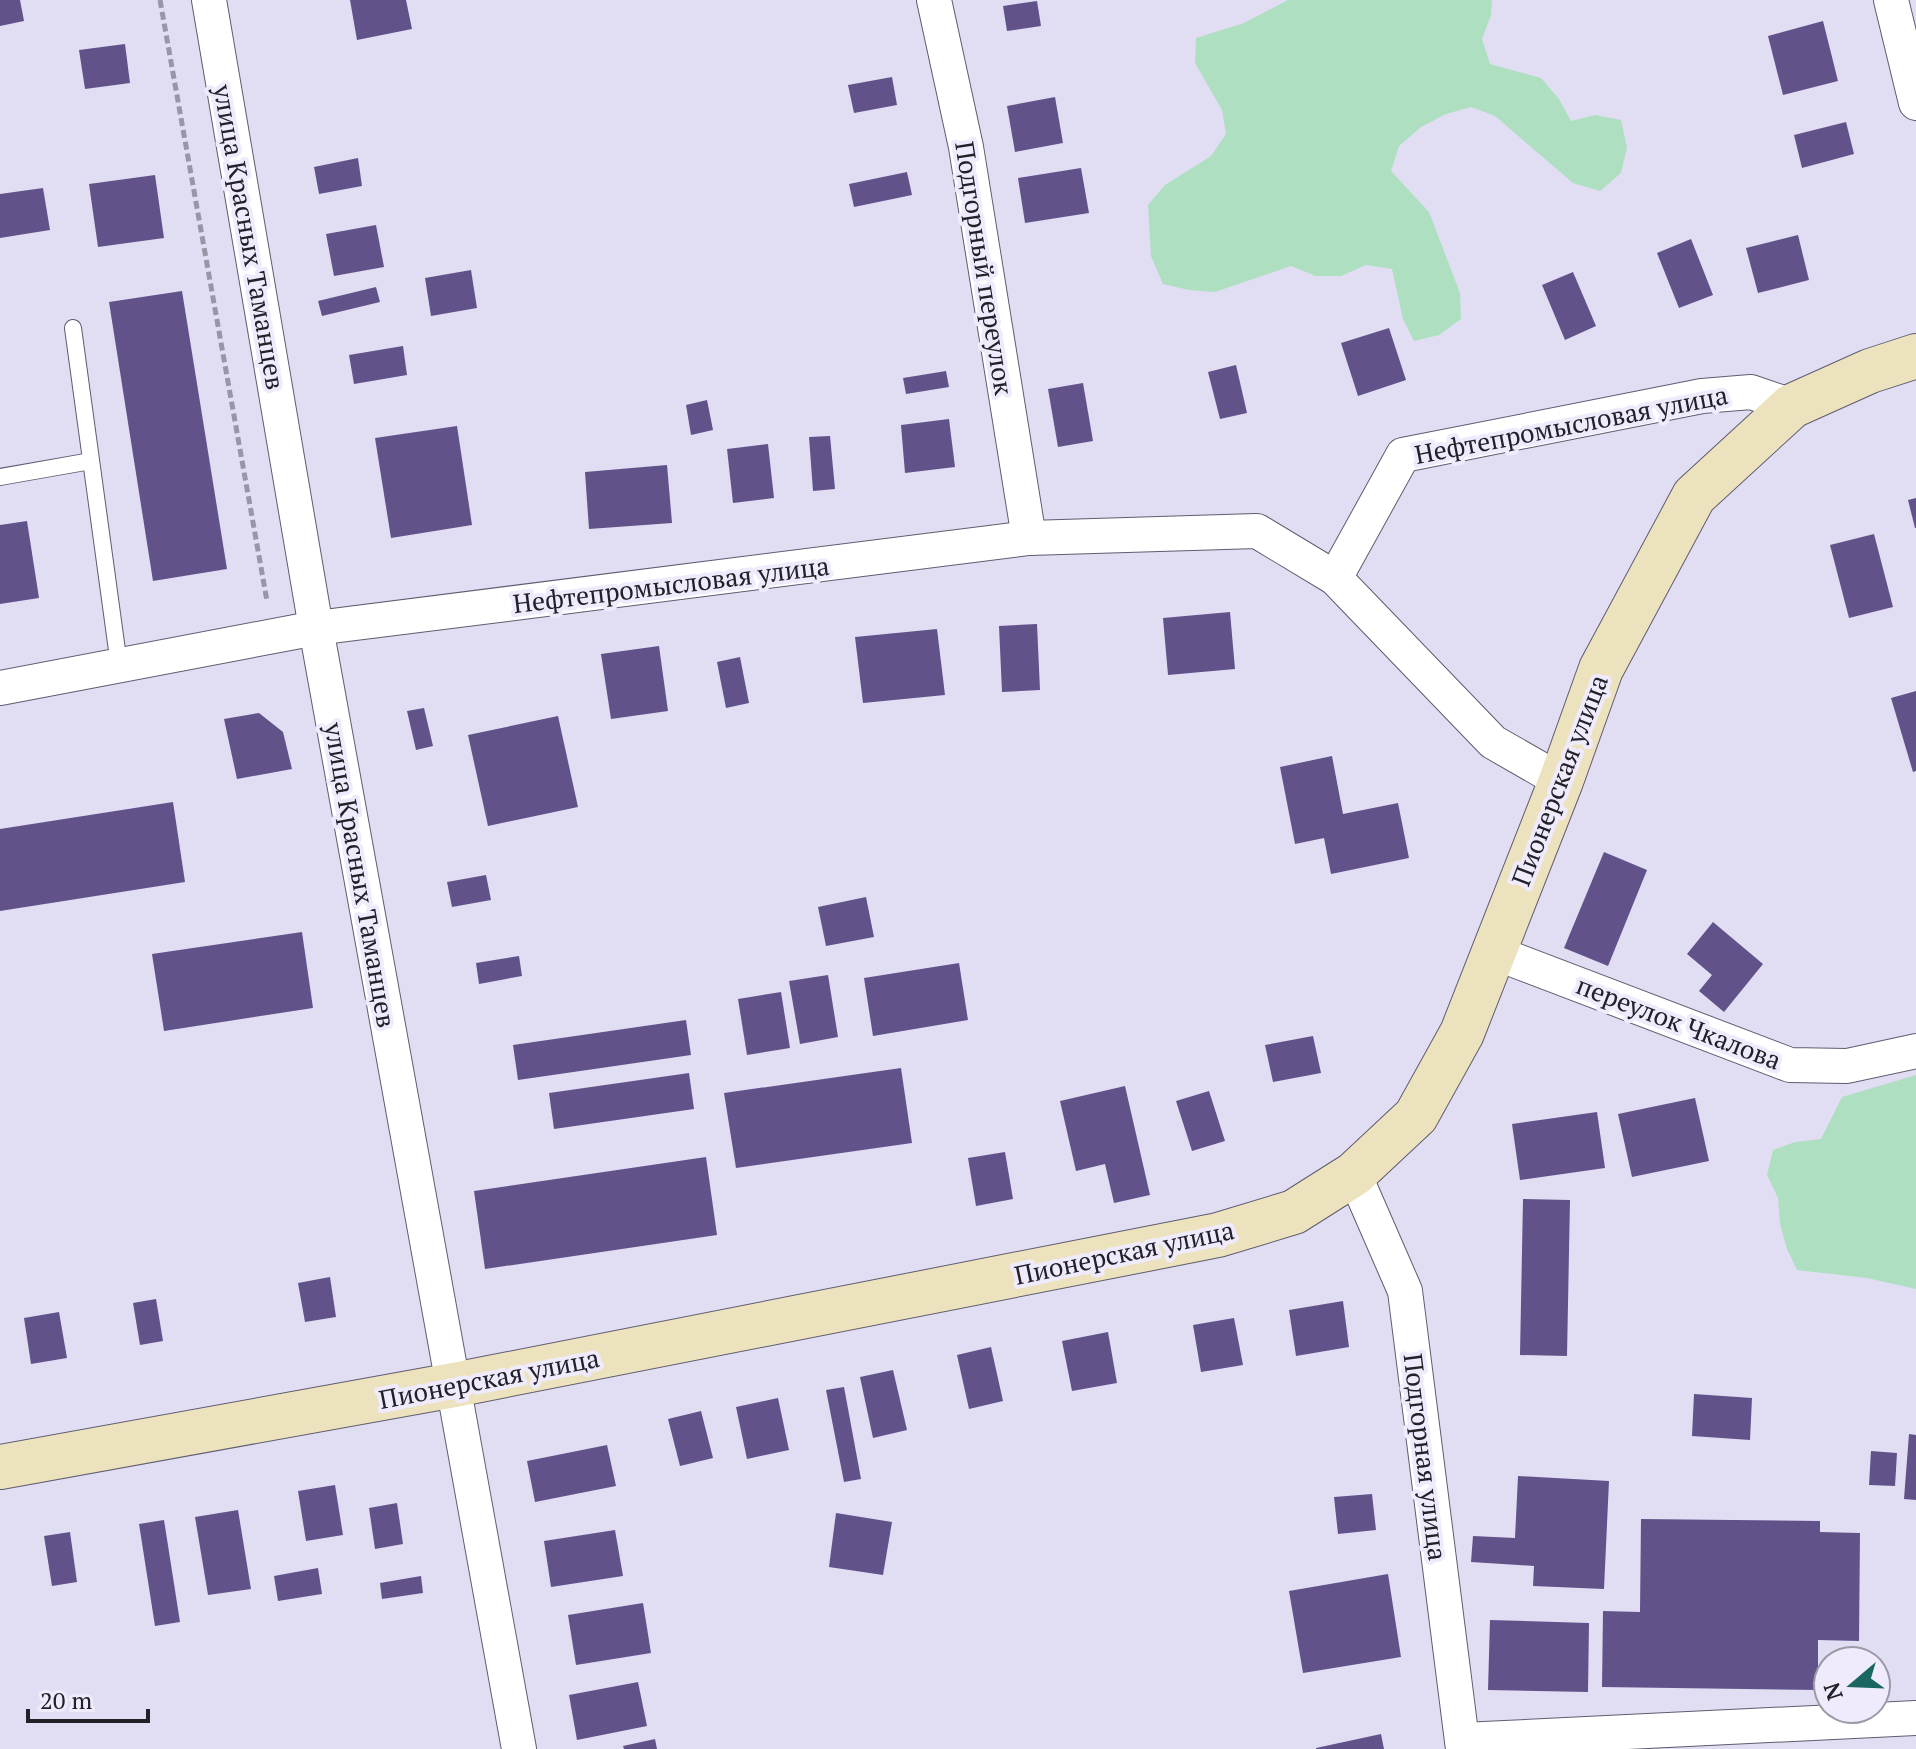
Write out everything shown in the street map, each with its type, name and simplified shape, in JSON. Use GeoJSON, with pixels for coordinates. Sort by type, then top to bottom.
{"type":"FeatureCollection","features":[{"type":"Feature","properties":{"kind":"main road"},"geometry":{"type":"LineString","coordinates":[[1792,406],[1870,371],[1916,356]]}},
{"type":"Feature","properties":{"kind":"main road","name":"Пионерская улица"},"geometry":{"type":"LineString","coordinates":[[0,1467],[454,1385],[1218,1235],[1294,1212],[1354,1174],[1416,1116],[1462,1033],[1561,781],[1601,669],[1694,496],[1792,406]]}},
{"type":"Feature","properties":{"kind":"street","name":"улица Красных Таманцев"},"geometry":{"type":"LineString","coordinates":[[209,0],[316,628],[519,1749]]}},
{"type":"Feature","properties":{"kind":"street","name":"Подгорный переулок"},"geometry":{"type":"LineString","coordinates":[[934,0],[966,147],[1029,538]]}},
{"type":"Feature","properties":{"kind":"street"},"geometry":{"type":"LineString","coordinates":[[1891,0],[1916,103]]}},
{"type":"Feature","properties":{"kind":"street","name":"Нефтепромысловая улица"},"geometry":{"type":"LineString","coordinates":[[1335,578],[1403,455],[1702,396],[1751,392],[1792,406]]}},
{"type":"Feature","properties":{"kind":"street","name":"Нефтепромысловая улица"},"geometry":{"type":"LineString","coordinates":[[0,688],[316,628],[1029,538],[1257,531],[1335,578],[1493,742],[1561,781]]}},
{"type":"Feature","properties":{"kind":"street","name":"переулок Чкалова"},"geometry":{"type":"LineString","coordinates":[[1493,952],[1790,1065],[1847,1066],[1916,1051]]}},
{"type":"Feature","properties":{"kind":"street","name":"Подгорная улица"},"geometry":{"type":"LineString","coordinates":[[1354,1174],[1405,1291],[1462,1744]]}},
{"type":"Feature","properties":{"kind":"street"},"geometry":{"type":"LineString","coordinates":[[1462,1744],[1916,1718]]}},
{"type":"Feature","properties":{"kind":"lane"},"geometry":{"type":"LineString","coordinates":[[73,328],[119,665]]}},
{"type":"Feature","properties":{"kind":"lane"},"geometry":{"type":"LineString","coordinates":[[0,477],[91,461]]}},
{"type":"Feature","properties":{"kind":"path"},"geometry":{"type":"LineString","coordinates":[[160,0],[273,636]]}},
{"type":"Feature","properties":{"kind":"green space"},"geometry":{"type":"Polygon","coordinates":[[[1288,0],[1492,0],[1491,15],[1482,39],[1490,64],[1541,78],[1559,99],[1571,121],[1595,115],[1621,120],[1627,147],[1621,173],[1600,191],[1573,183],[1495,116],[1471,107],[1446,114],[1421,127],[1399,146],[1391,171],[1429,212],[1460,293],[1461,319],[1439,335],[1414,341],[1403,319],[1392,269],[1366,265],[1341,276],[1316,276],[1291,266],[1215,292],[1163,284],[1151,256],[1148,205],[1165,185],[1211,156],[1226,134],[1222,110],[1195,63],[1196,38],[1244,23],[1288,0]]]}},
{"type":"Feature","properties":{"kind":"green space"},"geometry":{"type":"Polygon","coordinates":[[[1916,1075],[1916,1289],[1867,1278],[1797,1270],[1780,1224],[1778,1198],[1767,1175],[1773,1150],[1795,1142],[1821,1139],[1842,1097],[1916,1075]]]}},
{"type":"Feature","properties":{"kind":"building"},"geometry":{"type":"Polygon","coordinates":[[[0,0],[20,0],[24,21],[0,26],[0,0]]]}},
{"type":"Feature","properties":{"kind":"building"},"geometry":{"type":"Polygon","coordinates":[[[350,0],[406,0],[412,29],[357,40],[350,0]]]}},
{"type":"Feature","properties":{"kind":"building"},"geometry":{"type":"Polygon","coordinates":[[[1037,1],[1041,26],[1007,31],[1003,6],[1037,1]]]}},
{"type":"Feature","properties":{"kind":"building"},"geometry":{"type":"Polygon","coordinates":[[[1823,21],[1838,81],[1783,95],[1768,36],[1823,21]]]}},
{"type":"Feature","properties":{"kind":"building"},"geometry":{"type":"Polygon","coordinates":[[[125,44],[130,83],[85,89],[79,50],[125,44]]]}},
{"type":"Feature","properties":{"kind":"building"},"geometry":{"type":"Polygon","coordinates":[[[892,77],[897,105],[854,113],[848,85],[892,77]]]}},
{"type":"Feature","properties":{"kind":"building"},"geometry":{"type":"Polygon","coordinates":[[[1055,97],[1063,143],[1015,152],[1007,106],[1055,97]]]}},
{"type":"Feature","properties":{"kind":"building"},"geometry":{"type":"Polygon","coordinates":[[[1846,122],[1854,154],[1802,168],[1794,135],[1846,122]]]}},
{"type":"Feature","properties":{"kind":"building"},"geometry":{"type":"Polygon","coordinates":[[[358,158],[362,186],[319,194],[314,167],[358,158]]]}},
{"type":"Feature","properties":{"kind":"building"},"geometry":{"type":"Polygon","coordinates":[[[1081,168],[1089,213],[1025,223],[1018,178],[1081,168]]]}},
{"type":"Feature","properties":{"kind":"building"},"geometry":{"type":"Polygon","coordinates":[[[907,172],[912,195],[854,207],[849,184],[907,172]]]}},
{"type":"Feature","properties":{"kind":"building"},"geometry":{"type":"Polygon","coordinates":[[[155,175],[164,238],[98,247],[89,184],[155,175]]]}},
{"type":"Feature","properties":{"kind":"building"},"geometry":{"type":"Polygon","coordinates":[[[43,188],[50,230],[0,238],[0,194],[43,188]]]}},
{"type":"Feature","properties":{"kind":"building"},"geometry":{"type":"Polygon","coordinates":[[[376,225],[384,267],[334,276],[326,234],[376,225]]]}},
{"type":"Feature","properties":{"kind":"building"},"geometry":{"type":"Polygon","coordinates":[[[1798,235],[1809,280],[1758,293],[1746,248],[1798,235]]]}},
{"type":"Feature","properties":{"kind":"building"},"geometry":{"type":"Polygon","coordinates":[[[1691,239],[1713,295],[1679,308],[1657,253],[1691,239]]]}},
{"type":"Feature","properties":{"kind":"building"},"geometry":{"type":"Polygon","coordinates":[[[471,270],[477,308],[431,316],[425,278],[471,270]]]}},
{"type":"Feature","properties":{"kind":"building"},"geometry":{"type":"Polygon","coordinates":[[[1573,272],[1596,326],[1565,340],[1542,285],[1573,272]]]}},
{"type":"Feature","properties":{"kind":"building"},"geometry":{"type":"Polygon","coordinates":[[[376,287],[380,302],[322,316],[318,301],[376,287]]]}},
{"type":"Feature","properties":{"kind":"building"},"geometry":{"type":"Polygon","coordinates":[[[182,291],[227,569],[153,581],[109,302],[182,291]]]}},
{"type":"Feature","properties":{"kind":"building"},"geometry":{"type":"Polygon","coordinates":[[[1389,328],[1406,380],[1358,396],[1341,343],[1389,328]]]}},
{"type":"Feature","properties":{"kind":"building"},"geometry":{"type":"Polygon","coordinates":[[[403,346],[407,375],[354,384],[349,355],[403,346]]]}},
{"type":"Feature","properties":{"kind":"building"},"geometry":{"type":"Polygon","coordinates":[[[1236,365],[1247,413],[1220,419],[1208,372],[1236,365]]]}},
{"type":"Feature","properties":{"kind":"building"},"geometry":{"type":"Polygon","coordinates":[[[946,371],[949,387],[906,394],[903,378],[946,371]]]}},
{"type":"Feature","properties":{"kind":"building"},"geometry":{"type":"Polygon","coordinates":[[[1083,383],[1093,441],[1058,447],[1048,389],[1083,383]]]}},
{"type":"Feature","properties":{"kind":"building"},"geometry":{"type":"Polygon","coordinates":[[[707,400],[713,430],[691,435],[686,405],[707,400]]]}},
{"type":"Feature","properties":{"kind":"building"},"geometry":{"type":"Polygon","coordinates":[[[949,419],[955,467],[905,473],[901,425],[949,419]]]}},
{"type":"Feature","properties":{"kind":"building"},"geometry":{"type":"Polygon","coordinates":[[[457,426],[472,525],[391,538],[375,438],[457,426]]]}},
{"type":"Feature","properties":{"kind":"building"},"geometry":{"type":"Polygon","coordinates":[[[830,436],[835,489],[813,491],[809,437],[830,436]]]}},
{"type":"Feature","properties":{"kind":"building"},"geometry":{"type":"Polygon","coordinates":[[[768,444],[774,498],[733,503],[727,449],[768,444]]]}},
{"type":"Feature","properties":{"kind":"building"},"geometry":{"type":"Polygon","coordinates":[[[667,465],[672,523],[589,529],[585,472],[667,465]]]}},
{"type":"Feature","properties":{"kind":"building"},"geometry":{"type":"Polygon","coordinates":[[[1916,498],[1916,528],[1915,528],[1908,500],[1916,498]]]}},
{"type":"Feature","properties":{"kind":"building"},"geometry":{"type":"Polygon","coordinates":[[[27,521],[39,598],[0,604],[0,525],[27,521]]]}},
{"type":"Feature","properties":{"kind":"building"},"geometry":{"type":"Polygon","coordinates":[[[1874,534],[1893,607],[1849,618],[1830,545],[1874,534]]]}},
{"type":"Feature","properties":{"kind":"building"},"geometry":{"type":"Polygon","coordinates":[[[1230,612],[1235,669],[1168,675],[1163,618],[1230,612]]]}},
{"type":"Feature","properties":{"kind":"building"},"geometry":{"type":"Polygon","coordinates":[[[1037,624],[1040,690],[1002,692],[999,626],[1037,624]]]}},
{"type":"Feature","properties":{"kind":"building"},"geometry":{"type":"Polygon","coordinates":[[[937,629],[945,695],[863,703],[855,637],[937,629]]]}},
{"type":"Feature","properties":{"kind":"building"},"geometry":{"type":"Polygon","coordinates":[[[659,646],[668,711],[611,719],[601,654],[659,646]]]}},
{"type":"Feature","properties":{"kind":"building"},"geometry":{"type":"Polygon","coordinates":[[[740,657],[749,703],[726,708],[717,662],[740,657]]]}},
{"type":"Feature","properties":{"kind":"building"},"geometry":{"type":"Polygon","coordinates":[[[1916,691],[1916,771],[1913,772],[1891,698],[1916,691]]]}},
{"type":"Feature","properties":{"kind":"building"},"geometry":{"type":"Polygon","coordinates":[[[424,708],[433,746],[416,750],[407,711],[424,708]]]}},
{"type":"Feature","properties":{"kind":"building"},"geometry":{"type":"Polygon","coordinates":[[[259,713],[283,732],[292,769],[237,779],[224,719],[259,713]]]}},
{"type":"Feature","properties":{"kind":"building"},"geometry":{"type":"Polygon","coordinates":[[[558,716],[578,807],[488,826],[468,735],[558,716]]]}},
{"type":"Feature","properties":{"kind":"building"},"geometry":{"type":"Polygon","coordinates":[[[1332,756],[1343,814],[1398,803],[1409,858],[1331,874],[1324,838],[1295,844],[1280,767],[1332,756]]]}},
{"type":"Feature","properties":{"kind":"building"},"geometry":{"type":"Polygon","coordinates":[[[173,802],[185,882],[0,911],[0,829],[173,802]]]}},
{"type":"Feature","properties":{"kind":"building"},"geometry":{"type":"Polygon","coordinates":[[[1604,852],[1647,870],[1608,966],[1564,948],[1604,852]]]}},
{"type":"Feature","properties":{"kind":"building"},"geometry":{"type":"Polygon","coordinates":[[[486,875],[491,900],[452,907],[447,882],[486,875]]]}},
{"type":"Feature","properties":{"kind":"building"},"geometry":{"type":"Polygon","coordinates":[[[866,897],[874,937],[826,946],[818,907],[866,897]]]}},
{"type":"Feature","properties":{"kind":"building"},"geometry":{"type":"Polygon","coordinates":[[[1713,922],[1763,964],[1724,1012],[1699,991],[1712,975],[1687,954],[1713,922]]]}},
{"type":"Feature","properties":{"kind":"building"},"geometry":{"type":"Polygon","coordinates":[[[302,932],[313,1008],[164,1031],[152,954],[302,932]]]}},
{"type":"Feature","properties":{"kind":"building"},"geometry":{"type":"Polygon","coordinates":[[[519,956],[522,976],[479,984],[476,963],[519,956]]]}},
{"type":"Feature","properties":{"kind":"building"},"geometry":{"type":"Polygon","coordinates":[[[959,963],[968,1020],[873,1036],[864,978],[959,963]]]}},
{"type":"Feature","properties":{"kind":"building"},"geometry":{"type":"Polygon","coordinates":[[[828,975],[838,1037],[800,1044],[789,981],[828,975]]]}},
{"type":"Feature","properties":{"kind":"building"},"geometry":{"type":"Polygon","coordinates":[[[781,992],[790,1048],[747,1055],[738,999],[781,992]]]}},
{"type":"Feature","properties":{"kind":"building"},"geometry":{"type":"Polygon","coordinates":[[[686,1020],[691,1055],[518,1080],[513,1045],[686,1020]]]}},
{"type":"Feature","properties":{"kind":"building"},"geometry":{"type":"Polygon","coordinates":[[[1313,1036],[1321,1073],[1273,1082],[1265,1045],[1313,1036]]]}},
{"type":"Feature","properties":{"kind":"building"},"geometry":{"type":"Polygon","coordinates":[[[901,1068],[912,1143],[736,1168],[724,1093],[901,1068]]]}},
{"type":"Feature","properties":{"kind":"building"},"geometry":{"type":"Polygon","coordinates":[[[689,1073],[694,1109],[554,1129],[549,1093],[689,1073]]]}},
{"type":"Feature","properties":{"kind":"building"},"geometry":{"type":"Polygon","coordinates":[[[1125,1086],[1150,1195],[1114,1203],[1105,1164],[1076,1171],[1060,1101],[1125,1086]]]}},
{"type":"Feature","properties":{"kind":"building"},"geometry":{"type":"Polygon","coordinates":[[[1209,1091],[1225,1141],[1192,1151],[1176,1101],[1209,1091]]]}},
{"type":"Feature","properties":{"kind":"building"},"geometry":{"type":"Polygon","coordinates":[[[1695,1098],[1709,1161],[1632,1177],[1618,1114],[1695,1098]]]}},
{"type":"Feature","properties":{"kind":"building"},"geometry":{"type":"Polygon","coordinates":[[[1597,1112],[1605,1168],[1520,1180],[1512,1124],[1597,1112]]]}},
{"type":"Feature","properties":{"kind":"building"},"geometry":{"type":"Polygon","coordinates":[[[1005,1152],[1013,1199],[976,1206],[968,1158],[1005,1152]]]}},
{"type":"Feature","properties":{"kind":"building"},"geometry":{"type":"Polygon","coordinates":[[[706,1157],[717,1235],[485,1269],[474,1191],[706,1157]]]}},
{"type":"Feature","properties":{"kind":"building"},"geometry":{"type":"Polygon","coordinates":[[[1523,1199],[1570,1200],[1567,1356],[1520,1355],[1523,1199]]]}},
{"type":"Feature","properties":{"kind":"building"},"geometry":{"type":"Polygon","coordinates":[[[330,1277],[336,1317],[305,1322],[298,1283],[330,1277]]]}},
{"type":"Feature","properties":{"kind":"building"},"geometry":{"type":"Polygon","coordinates":[[[156,1299],[163,1341],[140,1345],[133,1303],[156,1299]]]}},
{"type":"Feature","properties":{"kind":"building"},"geometry":{"type":"Polygon","coordinates":[[[1343,1301],[1349,1347],[1296,1356],[1289,1310],[1343,1301]]]}},
{"type":"Feature","properties":{"kind":"building"},"geometry":{"type":"Polygon","coordinates":[[[59,1312],[67,1358],[31,1364],[24,1318],[59,1312]]]}},
{"type":"Feature","properties":{"kind":"building"},"geometry":{"type":"Polygon","coordinates":[[[1234,1318],[1243,1365],[1201,1372],[1193,1325],[1234,1318]]]}},
{"type":"Feature","properties":{"kind":"building"},"geometry":{"type":"Polygon","coordinates":[[[1108,1332],[1117,1383],[1072,1391],[1062,1341],[1108,1332]]]}},
{"type":"Feature","properties":{"kind":"building"},"geometry":{"type":"Polygon","coordinates":[[[991,1347],[1003,1401],[969,1409],[957,1355],[991,1347]]]}},
{"type":"Feature","properties":{"kind":"building"},"geometry":{"type":"Polygon","coordinates":[[[893,1370],[907,1430],[873,1438],[860,1377],[893,1370]]]}},
{"type":"Feature","properties":{"kind":"building"},"geometry":{"type":"Polygon","coordinates":[[[844,1387],[861,1479],[844,1482],[826,1390],[844,1387]]]}},
{"type":"Feature","properties":{"kind":"building"},"geometry":{"type":"Polygon","coordinates":[[[1694,1394],[1752,1398],[1750,1440],[1692,1436],[1694,1394]]]}},
{"type":"Feature","properties":{"kind":"building"},"geometry":{"type":"Polygon","coordinates":[[[778,1398],[789,1450],[747,1459],[736,1407],[778,1398]]]}},
{"type":"Feature","properties":{"kind":"building"},"geometry":{"type":"Polygon","coordinates":[[[701,1411],[713,1458],[680,1466],[668,1419],[701,1411]]]}},
{"type":"Feature","properties":{"kind":"building"},"geometry":{"type":"Polygon","coordinates":[[[1909,1434],[1916,1435],[1916,1500],[1904,1499],[1909,1434]]]}},
{"type":"Feature","properties":{"kind":"building"},"geometry":{"type":"Polygon","coordinates":[[[607,1445],[616,1486],[535,1502],[527,1461],[607,1445]]]}},
{"type":"Feature","properties":{"kind":"building"},"geometry":{"type":"Polygon","coordinates":[[[1871,1451],[1897,1453],[1895,1486],[1869,1485],[1871,1451]]]}},
{"type":"Feature","properties":{"kind":"building"},"geometry":{"type":"Polygon","coordinates":[[[1518,1476],[1609,1481],[1604,1589],[1533,1586],[1534,1566],[1471,1562],[1473,1536],[1515,1538],[1518,1476]]]}},
{"type":"Feature","properties":{"kind":"building"},"geometry":{"type":"Polygon","coordinates":[[[335,1485],[343,1535],[306,1541],[298,1491],[335,1485]]]}},
{"type":"Feature","properties":{"kind":"building"},"geometry":{"type":"Polygon","coordinates":[[[1372,1494],[1376,1530],[1338,1534],[1334,1497],[1372,1494]]]}},
{"type":"Feature","properties":{"kind":"building"},"geometry":{"type":"Polygon","coordinates":[[[397,1503],[403,1544],[375,1549],[369,1508],[397,1503]]]}},
{"type":"Feature","properties":{"kind":"building"},"geometry":{"type":"Polygon","coordinates":[[[238,1510],[251,1589],[208,1595],[195,1517],[238,1510]]]}},
{"type":"Feature","properties":{"kind":"building"},"geometry":{"type":"Polygon","coordinates":[[[836,1513],[892,1522],[883,1575],[829,1567],[836,1513]]]}},
{"type":"Feature","properties":{"kind":"building"},"geometry":{"type":"Polygon","coordinates":[[[1641,1519],[1820,1521],[1820,1532],[1860,1533],[1859,1641],[1818,1640],[1818,1645],[1812,1645],[1812,1690],[1602,1687],[1603,1611],[1640,1612],[1641,1519]]]}},
{"type":"Feature","properties":{"kind":"building"},"geometry":{"type":"Polygon","coordinates":[[[164,1520],[180,1622],[155,1626],[139,1524],[164,1520]]]}},
{"type":"Feature","properties":{"kind":"building"},"geometry":{"type":"Polygon","coordinates":[[[615,1530],[623,1576],[551,1587],[544,1541],[615,1530]]]}},
{"type":"Feature","properties":{"kind":"building"},"geometry":{"type":"Polygon","coordinates":[[[70,1532],[77,1582],[52,1586],[44,1536],[70,1532]]]}},
{"type":"Feature","properties":{"kind":"building"},"geometry":{"type":"Polygon","coordinates":[[[318,1568],[322,1594],[278,1601],[274,1576],[318,1568]]]}},
{"type":"Feature","properties":{"kind":"building"},"geometry":{"type":"Polygon","coordinates":[[[1388,1574],[1401,1657],[1303,1673],[1289,1591],[1388,1574]]]}},
{"type":"Feature","properties":{"kind":"building"},"geometry":{"type":"Polygon","coordinates":[[[421,1576],[423,1593],[382,1599],[380,1583],[421,1576]]]}},
{"type":"Feature","properties":{"kind":"building"},"geometry":{"type":"Polygon","coordinates":[[[643,1603],[651,1653],[576,1665],[568,1615],[643,1603]]]}},
{"type":"Feature","properties":{"kind":"building"},"geometry":{"type":"Polygon","coordinates":[[[1490,1620],[1589,1623],[1588,1692],[1488,1690],[1490,1620]]]}},
{"type":"Feature","properties":{"kind":"building"},"geometry":{"type":"Polygon","coordinates":[[[638,1682],[647,1726],[577,1740],[569,1695],[638,1682]]]}},
{"type":"Feature","properties":{"kind":"building"},"geometry":{"type":"Polygon","coordinates":[[[1381,1734],[1384,1749],[1316,1749],[1316,1748],[1381,1734]]]}},
{"type":"Feature","properties":{"kind":"building"},"geometry":{"type":"Polygon","coordinates":[[[655,1739],[657,1749],[624,1749],[623,1746],[655,1739]]]}}]}
